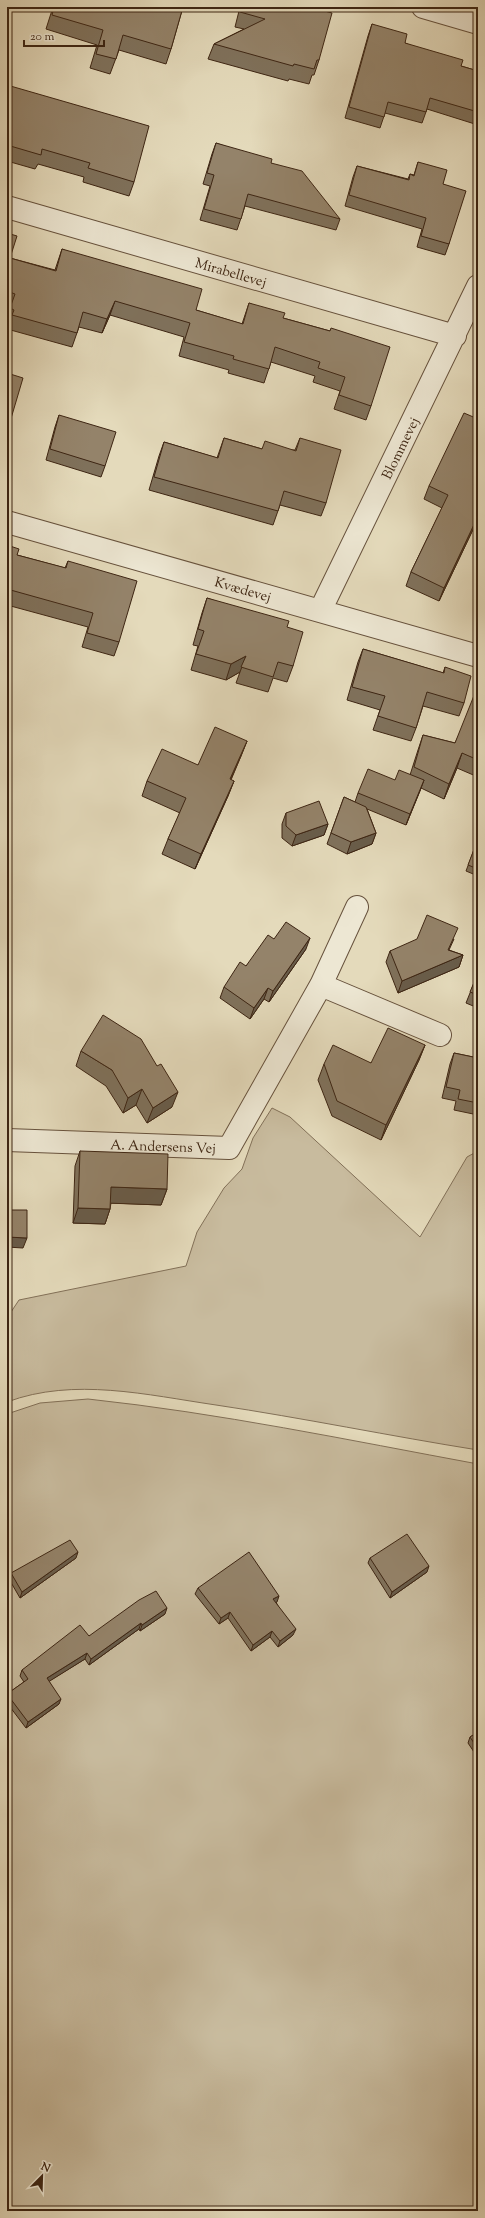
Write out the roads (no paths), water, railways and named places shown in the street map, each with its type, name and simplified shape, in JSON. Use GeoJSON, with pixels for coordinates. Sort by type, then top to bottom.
{"type":"FeatureCollection","features":[{"type":"Feature","properties":{"kind":"street"},"geometry":{"type":"LineString","coordinates":[[423,7],[478,22]]}},
{"type":"Feature","properties":{"kind":"street","name":"Mirabellevej"},"geometry":{"type":"LineString","coordinates":[[7,207],[455,336]]}},
{"type":"Feature","properties":{"kind":"street","name":"Blommevej"},"geometry":{"type":"LineString","coordinates":[[320,611],[478,286]]}},
{"type":"Feature","properties":{"kind":"street","name":"Kvædevej"},"geometry":{"type":"LineString","coordinates":[[7,522],[478,656]]}},
{"type":"Feature","properties":{"kind":"street","name":"A. Andersens Vej"},"geometry":{"type":"LineString","coordinates":[[7,1140],[229,1148],[321,985],[357,907]]}},
{"type":"Feature","properties":{"kind":"street"},"geometry":{"type":"LineString","coordinates":[[321,985],[440,1035]]}}]}
